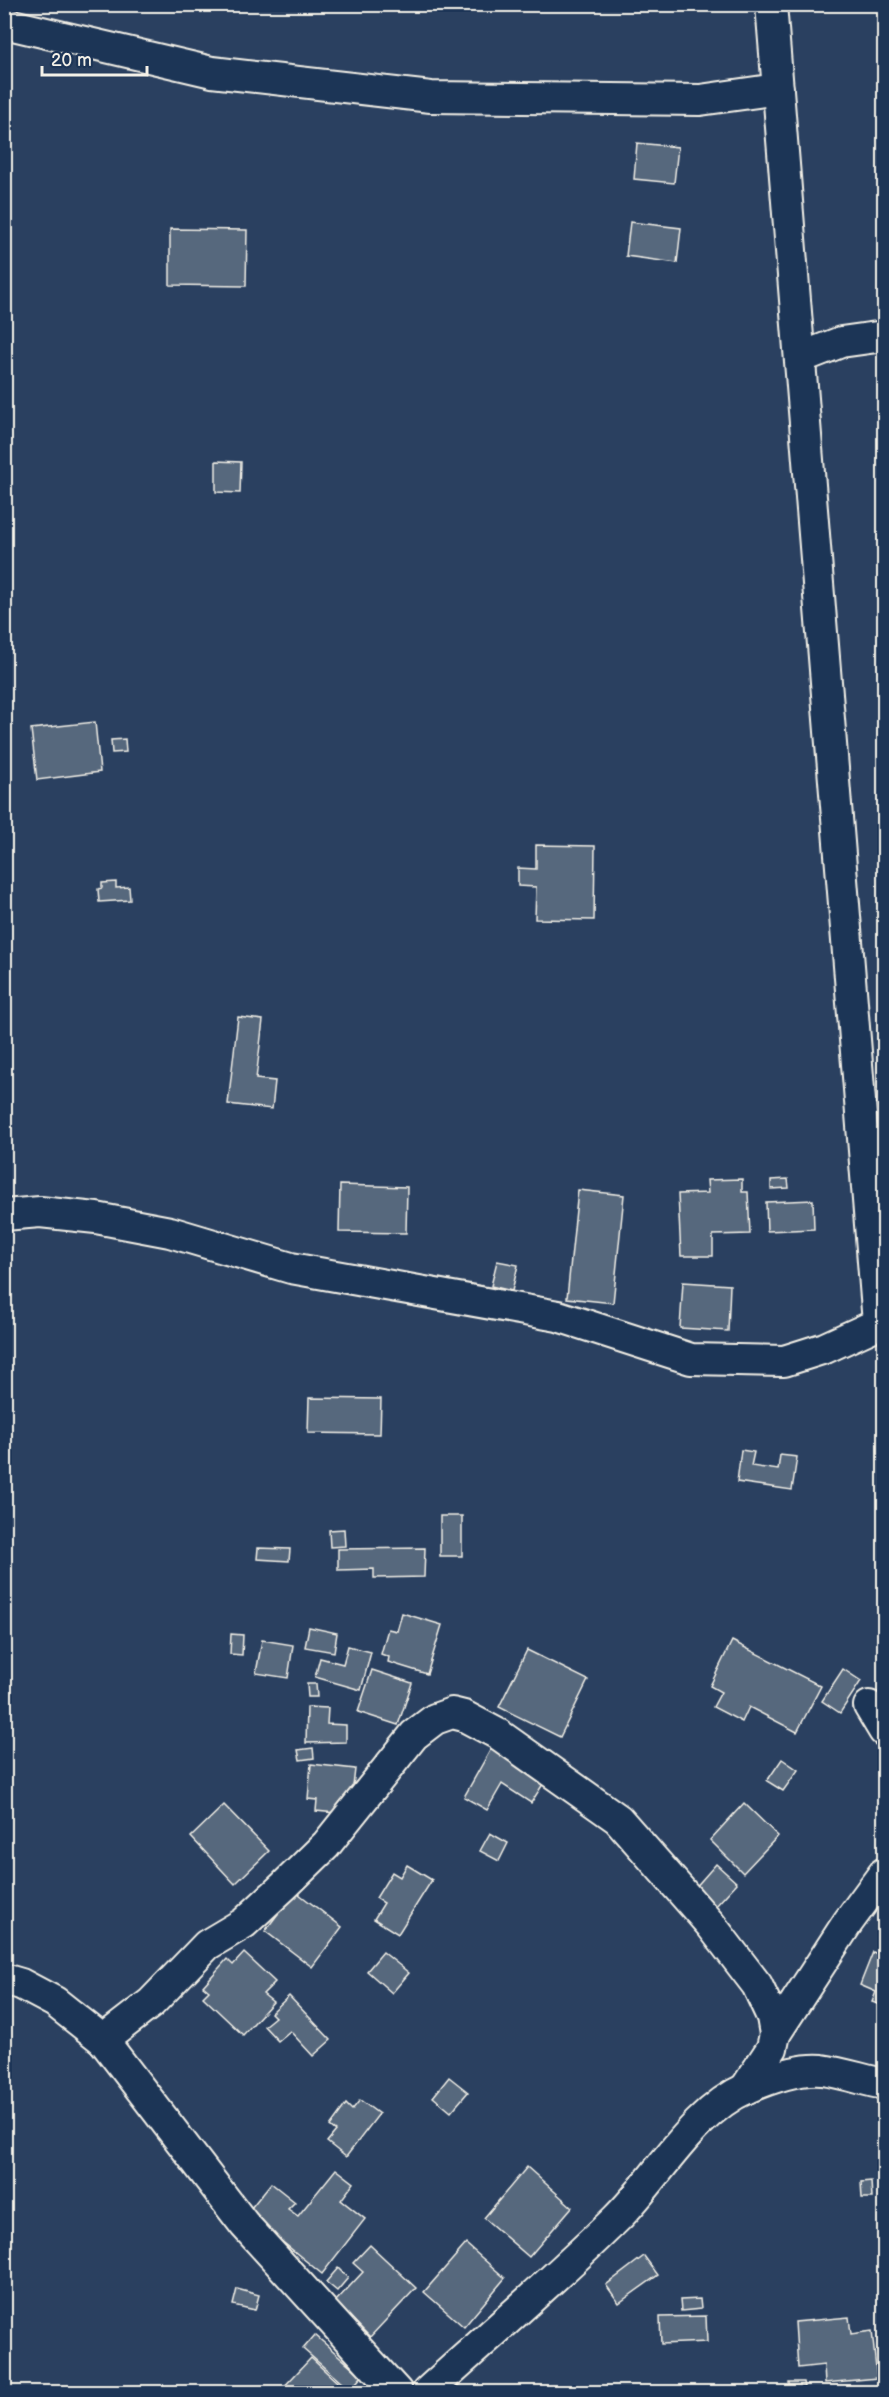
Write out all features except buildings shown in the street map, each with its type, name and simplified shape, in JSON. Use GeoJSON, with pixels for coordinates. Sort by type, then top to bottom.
{"type":"FeatureCollection","features":[{"type":"Feature","properties":{"kind":"street"},"geometry":{"type":"LineString","coordinates":[[4,15],[24,4]]}},
{"type":"Feature","properties":{"kind":"street"},"geometry":{"type":"LineString","coordinates":[[4,1215],[40,1212],[96,1218],[170,1232],[291,1268],[558,1316],[691,1359],[784,1361],[825,1348],[882,1322],[771,4]]}},
{"type":"Feature","properties":{"kind":"street"},"geometry":{"type":"LineString","coordinates":[[4,23],[212,72],[431,97],[688,100],[778,89]]}},
{"type":"Feature","properties":{"kind":"street"},"geometry":{"type":"LineString","coordinates":[[800,358],[841,342],[885,336]]}},
{"type":"Feature","properties":{"kind":"street"},"geometry":{"type":"LineString","coordinates":[[103,2040],[151,2003],[207,1945],[244,1923],[284,1886],[326,1845],[414,1735],[435,1719],[452,1713],[464,1716],[498,1734],[618,1819],[711,1925],[757,1985],[772,2017],[775,2034]]}},
{"type":"Feature","properties":{"kind":"street"},"geometry":{"type":"LineString","coordinates":[[745,2089],[772,2048],[775,2034],[848,1922],[885,1873]]}},
{"type":"Feature","properties":{"kind":"street"},"geometry":{"type":"LineString","coordinates":[[4,1979],[21,1984],[55,2002],[103,2040],[244,2224],[397,2392]]}},
{"type":"Feature","properties":{"kind":"street"},"geometry":{"type":"LineString","coordinates":[[427,2392],[616,2219],[698,2123],[721,2103],[745,2089],[797,2073],[820,2070],[885,2084]]}}]}
